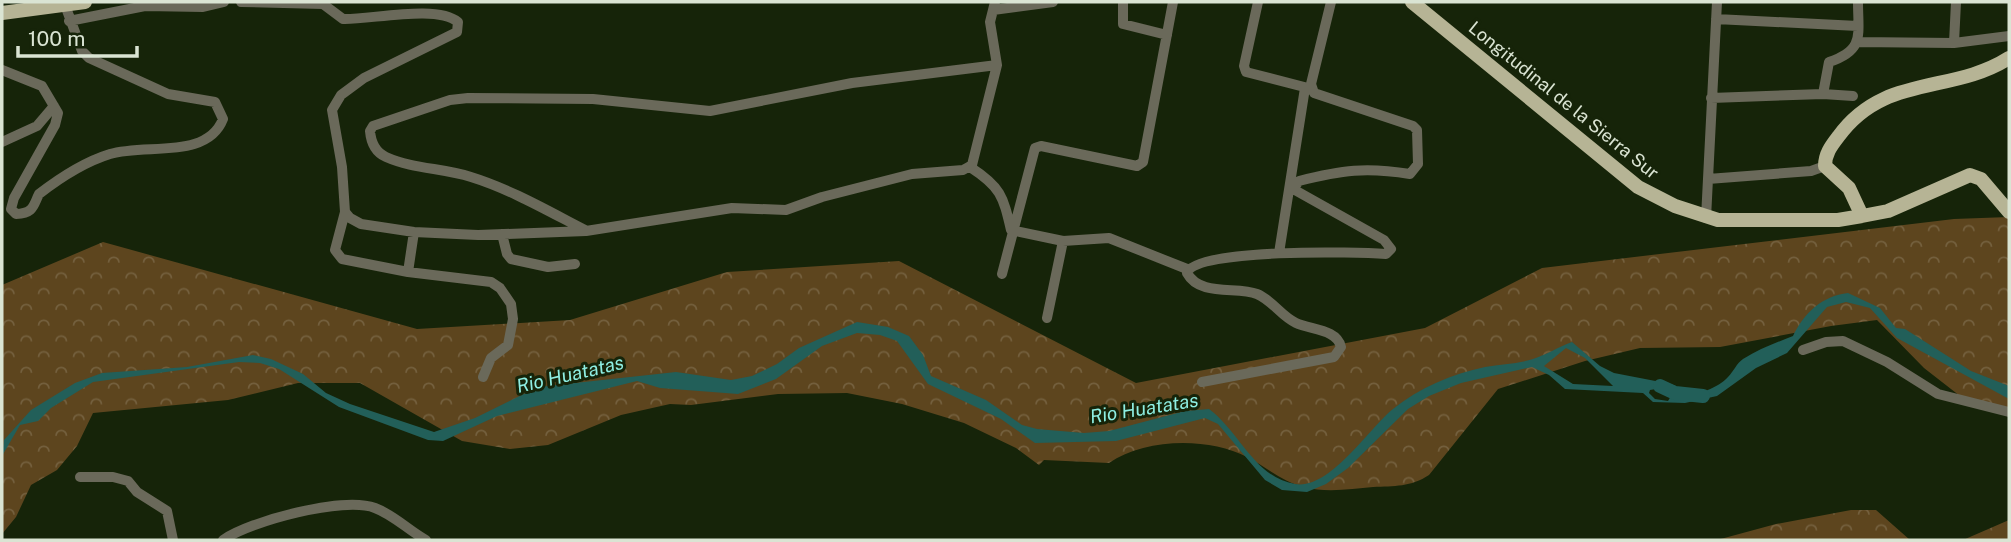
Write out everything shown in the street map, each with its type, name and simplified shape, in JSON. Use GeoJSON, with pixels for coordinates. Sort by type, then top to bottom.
{"type":"FeatureCollection","features":[{"type":"Feature","properties":{"kind":"main road"},"geometry":{"type":"LineString","coordinates":[[2,13],[86,2]]}},
{"type":"Feature","properties":{"kind":"main road","name":"Longitudinal de la Sierra Sur"},"geometry":{"type":"LineString","coordinates":[[1412,2],[1638,187],[1706,218],[1838,220],[1888,211],[1970,175],[1981,179],[2009,212]]}},
{"type":"Feature","properties":{"kind":"main road"},"geometry":{"type":"LineString","coordinates":[[1862,216],[1849,188],[1825,166],[1829,149],[1846,125],[1867,106],[1908,89],[1979,73],[2009,58]]}},
{"type":"Feature","properties":{"kind":"street"},"geometry":{"type":"LineString","coordinates":[[69,21],[145,6],[203,7],[224,2]]}},
{"type":"Feature","properties":{"kind":"street"},"geometry":{"type":"LineString","coordinates":[[241,2],[323,4],[343,19],[383,14],[430,15],[453,18],[460,25],[457,32],[363,78],[347,89],[334,104],[332,110],[342,167],[345,212],[335,250],[337,256],[408,272],[491,282],[506,294],[513,319],[508,345],[491,358],[484,377]]}},
{"type":"Feature","properties":{"kind":"street"},"geometry":{"type":"LineString","coordinates":[[970,167],[997,65],[990,22],[994,6],[1053,2]]}},
{"type":"Feature","properties":{"kind":"street"},"geometry":{"type":"LineString","coordinates":[[1123,2],[1123,24],[1167,35]]}},
{"type":"Feature","properties":{"kind":"street"},"geometry":{"type":"LineString","coordinates":[[1002,274],[1011,230],[1035,148],[1041,146],[1141,166],[1173,2]]}},
{"type":"Feature","properties":{"kind":"street"},"geometry":{"type":"LineString","coordinates":[[1011,230],[1063,241],[1109,238],[1187,269],[1206,261],[1279,253],[1343,250],[1389,253],[1391,249],[1384,240],[1293,189],[1299,181],[1343,171],[1370,168],[1410,174],[1418,164],[1416,130],[1413,126],[1316,95],[1309,89],[1246,72],[1244,66],[1258,2]]}},
{"type":"Feature","properties":{"kind":"street"},"geometry":{"type":"LineString","coordinates":[[1279,253],[1309,89],[1331,2]]}},
{"type":"Feature","properties":{"kind":"street"},"geometry":{"type":"LineString","coordinates":[[1706,218],[1717,2]]}},
{"type":"Feature","properties":{"kind":"street"},"geometry":{"type":"LineString","coordinates":[[1822,94],[1829,62],[1846,57],[1857,42],[1858,2]]}},
{"type":"Feature","properties":{"kind":"street"},"geometry":{"type":"LineString","coordinates":[[1954,43],[1956,2]]}},
{"type":"Feature","properties":{"kind":"street"},"geometry":{"type":"LineString","coordinates":[[2,70],[42,86],[58,113],[57,120],[14,198],[11,209],[16,214],[32,209],[42,191],[89,161],[131,148],[206,142],[223,119],[215,102],[168,94],[89,58],[82,51],[65,5]]}},
{"type":"Feature","properties":{"kind":"street"},"geometry":{"type":"LineString","coordinates":[[1716,19],[1858,26]]}},
{"type":"Feature","properties":{"kind":"street"},"geometry":{"type":"LineString","coordinates":[[1857,42],[1954,43],[2009,36]]}},
{"type":"Feature","properties":{"kind":"street"},"geometry":{"type":"LineString","coordinates":[[586,231],[481,180],[452,172],[427,170],[384,156],[373,145],[370,131],[373,126],[450,100],[468,98],[593,99],[710,111],[852,83],[997,65]]}},
{"type":"Feature","properties":{"kind":"street"},"geometry":{"type":"LineString","coordinates":[[1712,98],[1822,94],[1853,96]]}},
{"type":"Feature","properties":{"kind":"street"},"geometry":{"type":"LineString","coordinates":[[2,142],[37,126],[54,106]]}},
{"type":"Feature","properties":{"kind":"street"},"geometry":{"type":"LineString","coordinates":[[1708,179],[1811,171],[1825,166]]}},
{"type":"Feature","properties":{"kind":"street"},"geometry":{"type":"LineString","coordinates":[[345,212],[361,224],[414,232],[502,234],[586,231],[732,208],[786,210],[822,197],[912,174],[970,167],[994,184],[1004,197],[1011,230]]}},
{"type":"Feature","properties":{"kind":"street"},"geometry":{"type":"LineString","coordinates":[[408,272],[414,232]]}},
{"type":"Feature","properties":{"kind":"street"},"geometry":{"type":"LineString","coordinates":[[502,234],[511,259],[548,267],[575,264]]}},
{"type":"Feature","properties":{"kind":"street"},"geometry":{"type":"LineString","coordinates":[[1047,318],[1063,241]]}},
{"type":"Feature","properties":{"kind":"street"},"geometry":{"type":"LineString","coordinates":[[1187,269],[1189,278],[1206,286],[1256,294],[1297,323],[1334,335],[1341,347],[1334,356],[1202,382]]}},
{"type":"Feature","properties":{"kind":"street"},"geometry":{"type":"LineString","coordinates":[[1802,350],[1826,342],[1843,341],[1887,362],[1938,394],[2009,412]]}},
{"type":"Feature","properties":{"kind":"street"},"geometry":{"type":"LineString","coordinates":[[79,477],[113,477],[128,481],[136,492],[167,511],[171,518],[173,540]]}},
{"type":"Feature","properties":{"kind":"street"},"geometry":{"type":"LineString","coordinates":[[223,540],[294,512],[362,505],[394,518],[410,537],[426,540]]}},
{"type":"Feature","properties":{"kind":"green space"},"geometry":{"type":"Polygon","coordinates":[[[2009,217],[2009,409],[1960,396],[1924,368],[1877,320],[1720,347],[1640,348],[1585,361],[1498,389],[1429,475],[1416,482],[1330,490],[1296,485],[1232,450],[1196,444],[1158,445],[1140,449],[1109,463],[1044,460],[1039,465],[1016,448],[964,423],[902,404],[847,393],[778,394],[691,405],[670,404],[621,415],[548,445],[510,449],[462,441],[360,383],[298,383],[228,400],[93,413],[77,446],[57,470],[31,485],[16,517],[2,534],[2,285],[103,242],[417,329],[570,320],[727,272],[899,261],[1136,383],[1425,328],[1542,268],[1954,219],[2009,217]]]}},
{"type":"Feature","properties":{"kind":"green space"},"geometry":{"type":"Polygon","coordinates":[[[1851,510],[1876,510],[1910,540],[1717,540],[1776,524],[1851,510]]]}},
{"type":"Feature","properties":{"kind":"green space"},"geometry":{"type":"Polygon","coordinates":[[[2009,520],[2009,540],[1963,540],[2009,520]]]}},
{"type":"Feature","properties":{"kind":"water"},"geometry":{"type":"Polygon","coordinates":[[[1848,293],[1880,308],[1896,328],[1905,329],[1971,371],[2009,386],[2009,399],[1897,338],[1870,308],[1846,302],[1827,307],[1787,353],[1756,368],[1717,396],[1685,403],[1653,402],[1643,393],[1565,389],[1549,375],[1532,367],[1461,383],[1429,396],[1408,409],[1348,468],[1326,484],[1307,492],[1282,490],[1265,480],[1218,424],[1205,418],[1116,441],[1035,443],[1001,419],[928,384],[897,341],[880,335],[857,333],[822,346],[776,379],[738,394],[660,388],[637,381],[497,416],[443,441],[428,440],[339,407],[279,369],[260,363],[239,362],[93,382],[51,408],[38,421],[20,425],[2,456],[4,440],[31,410],[75,383],[102,373],[187,367],[253,355],[271,359],[303,374],[326,393],[350,404],[434,432],[475,418],[538,387],[676,372],[731,380],[752,376],[777,364],[799,348],[857,322],[888,327],[909,336],[923,355],[931,376],[986,400],[1022,425],[1084,433],[1109,431],[1185,411],[1209,409],[1269,473],[1295,484],[1308,483],[1335,468],[1393,409],[1425,388],[1448,378],[1485,367],[1533,359],[1572,342],[1600,366],[1614,373],[1671,384],[1676,386],[1677,395],[1697,393],[1723,381],[1743,359],[1793,336],[1808,313],[1822,302],[1848,293]],[[1566,348],[1544,366],[1573,384],[1613,386],[1585,358],[1566,348]],[[1662,388],[1650,390],[1649,393],[1655,399],[1668,401],[1671,396],[1662,388]]]}},
{"type":"Feature","properties":{"kind":"waterway","name":"Rio Huatatas"},"geometry":{"type":"LineString","coordinates":[[1660,386],[1675,393],[1703,396]]}}]}
